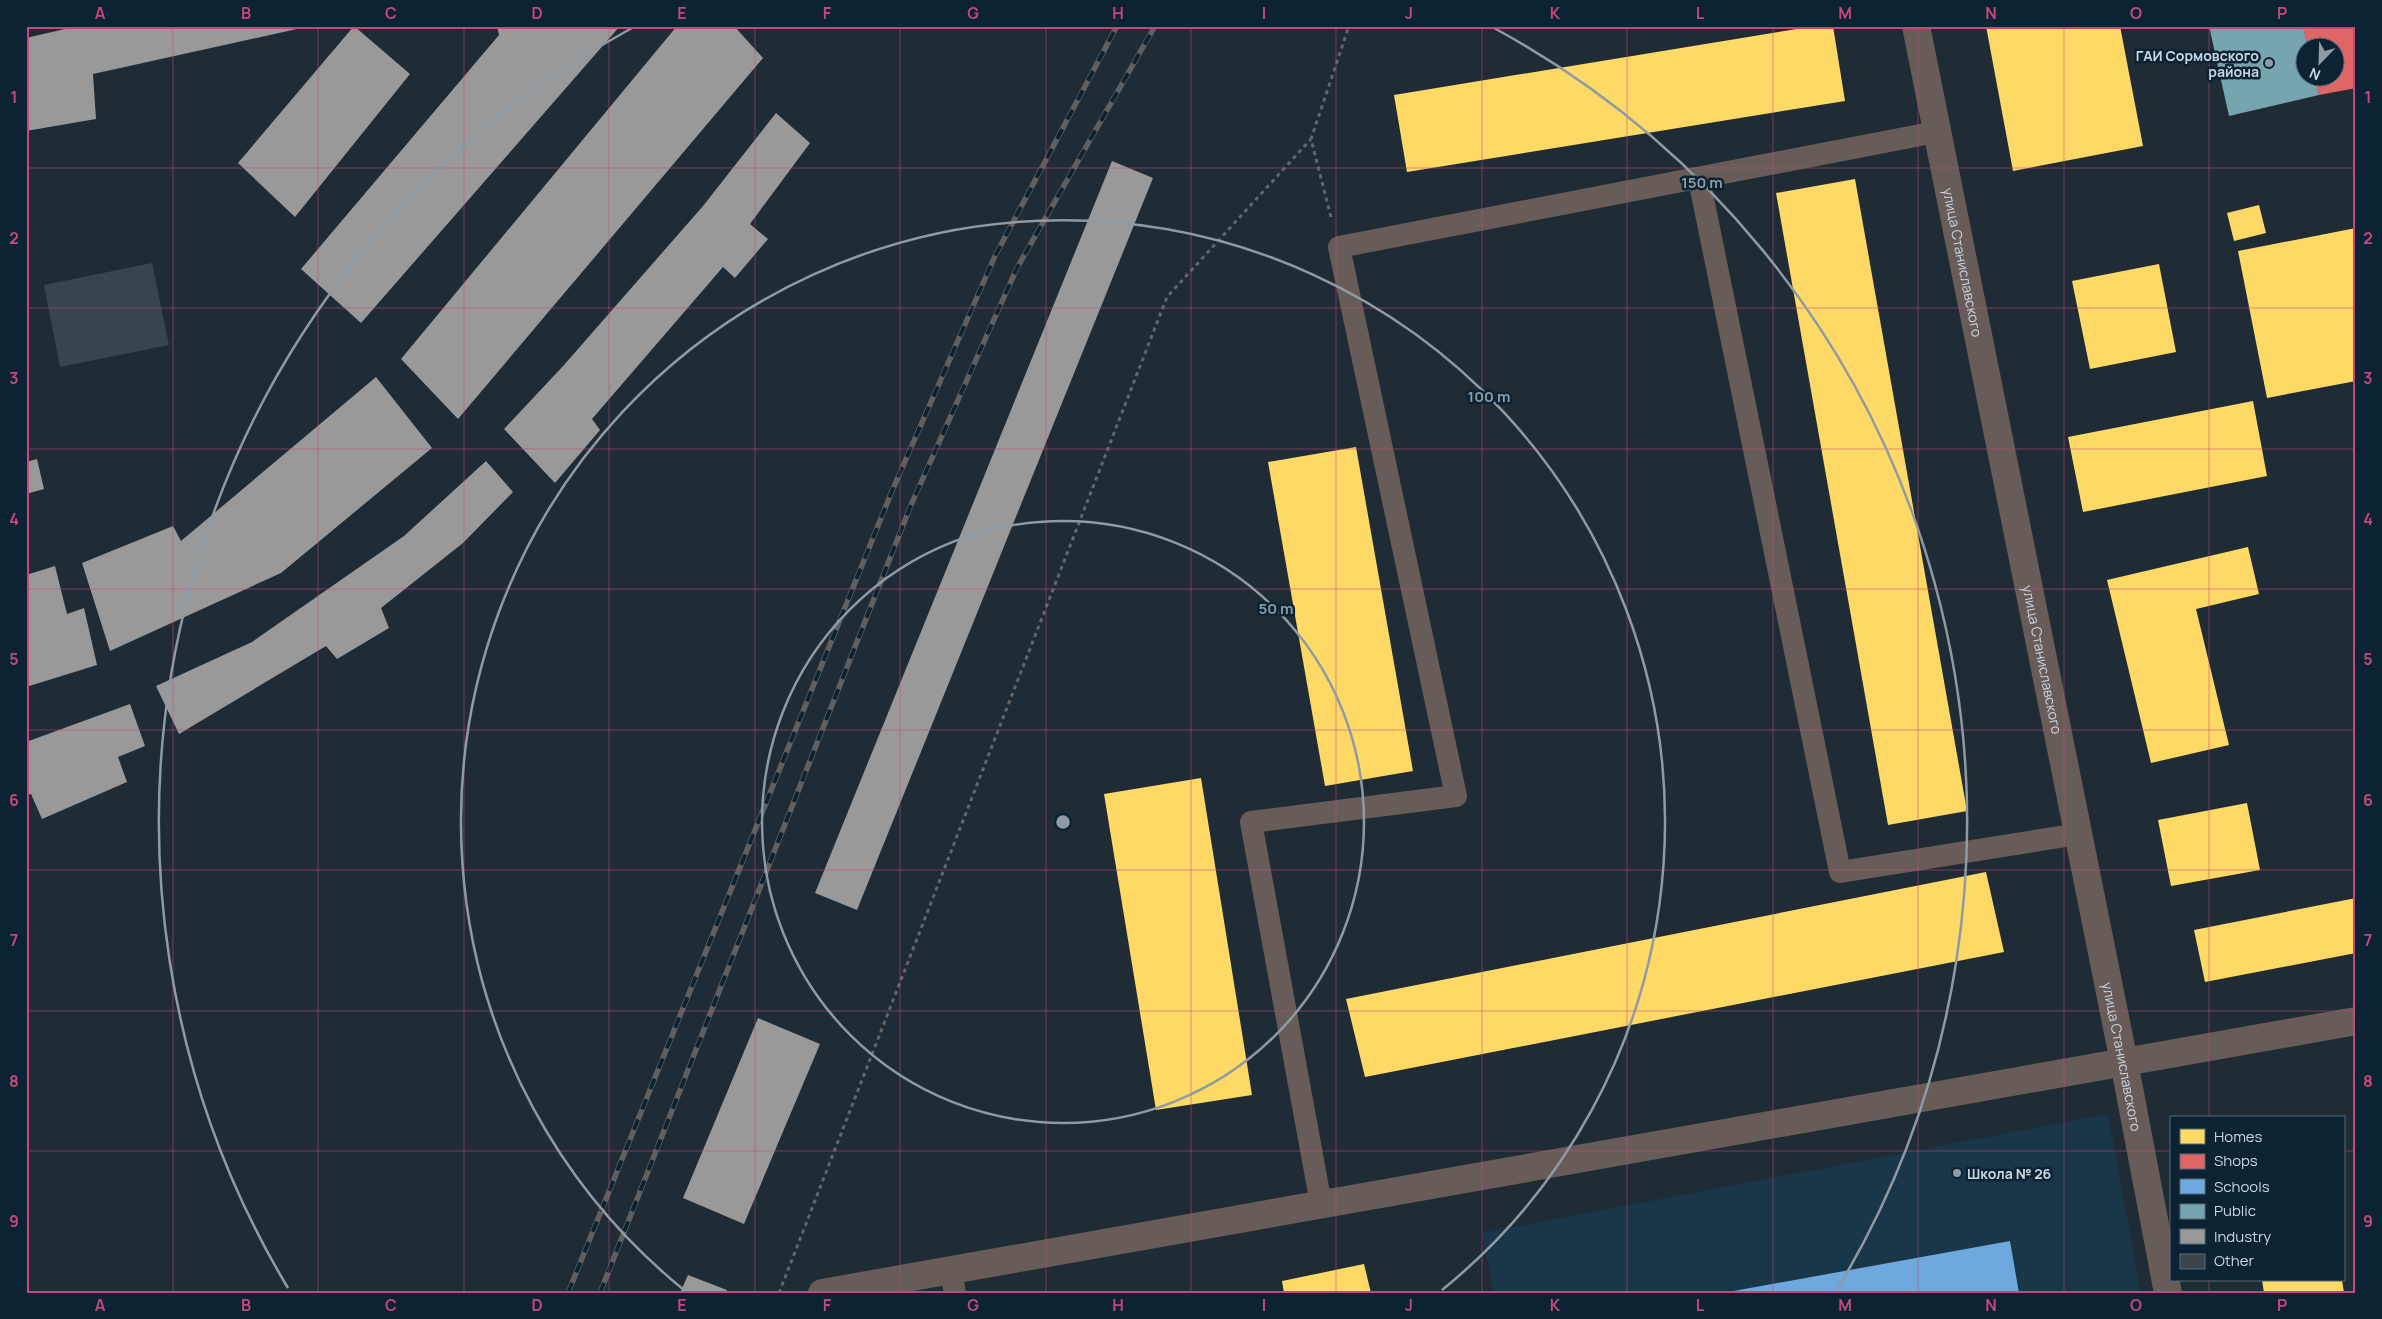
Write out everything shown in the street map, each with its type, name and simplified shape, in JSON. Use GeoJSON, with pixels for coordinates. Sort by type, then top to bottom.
{"type":"FeatureCollection","features":[{"type":"Feature","properties":{"kind":"street","name":"улица Станиславского"},"geometry":{"type":"LineString","coordinates":[[1916,26],[2124,1062],[2168,1293]]}},
{"type":"Feature","properties":{"kind":"street"},"geometry":{"type":"LineString","coordinates":[[822,1293],[953,1281],[1322,1204],[2356,1021]]}},
{"type":"Feature","properties":{"kind":"lane"},"geometry":{"type":"LineString","coordinates":[[1322,1204],[1251,822],[1456,796],[1339,247],[1936,132]]}},
{"type":"Feature","properties":{"kind":"lane"},"geometry":{"type":"LineString","coordinates":[[1699,179],[1840,872],[2078,834]]}},
{"type":"Feature","properties":{"kind":"path"},"geometry":{"type":"LineString","coordinates":[[779,1293],[1167,297],[1311,139],[1349,26]]}},
{"type":"Feature","properties":{"kind":"path"},"geometry":{"type":"LineString","coordinates":[[1311,139],[1339,247]]}},
{"type":"Feature","properties":{"kind":"shaded area","name":"Школа № 26"},"geometry":{"type":"Polygon","coordinates":[[[2108,1114],[2141,1293],[1494,1293],[1482,1233],[2108,1114]]]}},
{"type":"Feature","properties":{"kind":"building: Homes"},"geometry":{"type":"Polygon","coordinates":[[[1815,26],[1833,26],[1845,101],[1407,172],[1394,95],[1815,26]]]}},
{"type":"Feature","properties":{"kind":"building: Homes"},"geometry":{"type":"Polygon","coordinates":[[[1986,26],[2120,26],[2143,146],[2013,171],[1986,26]]]}},
{"type":"Feature","properties":{"kind":"building: Homes"},"geometry":{"type":"Polygon","coordinates":[[[1855,179],[1967,811],[1888,825],[1776,193],[1855,179]]]}},
{"type":"Feature","properties":{"kind":"building: Homes"},"geometry":{"type":"Polygon","coordinates":[[[2259,205],[2266,233],[2234,241],[2227,213],[2259,205]]]}},
{"type":"Feature","properties":{"kind":"building: Homes"},"geometry":{"type":"Polygon","coordinates":[[[2356,228],[2356,381],[2267,398],[2238,251],[2356,228]]]}},
{"type":"Feature","properties":{"kind":"building: Homes"},"geometry":{"type":"Polygon","coordinates":[[[2159,264],[2176,352],[2090,369],[2072,281],[2159,264]]]}},
{"type":"Feature","properties":{"kind":"building: Homes"},"geometry":{"type":"Polygon","coordinates":[[[2253,401],[2267,476],[2083,512],[2068,437],[2253,401]]]}},
{"type":"Feature","properties":{"kind":"building: Homes"},"geometry":{"type":"Polygon","coordinates":[[[1356,447],[1413,771],[1325,786],[1268,462],[1356,447]]]}},
{"type":"Feature","properties":{"kind":"building: Homes"},"geometry":{"type":"Polygon","coordinates":[[[2248,547],[2259,594],[2196,609],[2229,745],[2151,763],[2107,580],[2248,547]]]}},
{"type":"Feature","properties":{"kind":"building: Homes"},"geometry":{"type":"Polygon","coordinates":[[[1201,778],[1252,1095],[1156,1110],[1104,794],[1201,778]]]}},
{"type":"Feature","properties":{"kind":"building: Homes"},"geometry":{"type":"Polygon","coordinates":[[[2247,803],[2260,870],[2171,886],[2158,820],[2247,803]]]}},
{"type":"Feature","properties":{"kind":"building: Homes"},"geometry":{"type":"Polygon","coordinates":[[[1986,872],[2004,952],[1365,1077],[1346,999],[1986,872]]]}},
{"type":"Feature","properties":{"kind":"building: Homes"},"geometry":{"type":"Polygon","coordinates":[[[2356,898],[2356,953],[2205,982],[2194,930],[2356,898]]]}},
{"type":"Feature","properties":{"kind":"building: Homes"},"geometry":{"type":"Polygon","coordinates":[[[1364,1264],[1371,1293],[1284,1293],[1282,1281],[1364,1264]]]}},
{"type":"Feature","properties":{"kind":"building: Homes"},"geometry":{"type":"Polygon","coordinates":[[[2262,1282],[2342,1282],[2344,1293],[2264,1293],[2262,1282]]]}},
{"type":"Feature","properties":{"kind":"building: Shops"},"geometry":{"type":"Polygon","coordinates":[[[2303,26],[2356,26],[2356,88],[2319,95],[2317,88],[2344,88],[2344,38],[2306,38],[2303,26]]]}},
{"type":"Feature","properties":{"kind":"building: Schools"},"geometry":{"type":"Polygon","coordinates":[[[2010,1241],[2019,1293],[1728,1293],[1728,1292],[2010,1241]]]}},
{"type":"Feature","properties":{"kind":"building: Public"},"geometry":{"type":"Polygon","coordinates":[[[2209,26],[2303,26],[2306,38],[2294,38],[2294,88],[2317,88],[2319,95],[2229,116],[2209,26]]]}},
{"type":"Feature","properties":{"kind":"building: Industry"},"geometry":{"type":"Polygon","coordinates":[[[78,26],[306,27],[93,74],[96,119],[26,131],[26,38],[78,26]]]}},
{"type":"Feature","properties":{"kind":"building: Industry"},"geometry":{"type":"Polygon","coordinates":[[[354,26],[410,74],[295,217],[238,163],[354,26]]]}},
{"type":"Feature","properties":{"kind":"building: Industry"},"geometry":{"type":"Polygon","coordinates":[[[497,26],[620,26],[361,323],[301,269],[499,35],[497,26]]]}},
{"type":"Feature","properties":{"kind":"building: Industry"},"geometry":{"type":"Polygon","coordinates":[[[677,26],[734,26],[763,58],[458,419],[401,359],[677,26]]]}},
{"type":"Feature","properties":{"kind":"building: Industry"},"geometry":{"type":"Polygon","coordinates":[[[776,113],[810,143],[750,224],[768,239],[735,278],[723,267],[592,419],[600,430],[555,483],[504,429],[564,365],[703,206],[776,113]]]}},
{"type":"Feature","properties":{"kind":"building: Industry"},"geometry":{"type":"Polygon","coordinates":[[[1112,161],[1153,178],[857,910],[815,893],[1112,161]]]}},
{"type":"Feature","properties":{"kind":"building: Industry"},"geometry":{"type":"Polygon","coordinates":[[[376,377],[432,448],[281,573],[110,651],[82,563],[173,526],[181,541],[376,377]]]}},
{"type":"Feature","properties":{"kind":"building: Industry"},"geometry":{"type":"Polygon","coordinates":[[[37,459],[44,489],[26,494],[26,462],[37,459]]]}},
{"type":"Feature","properties":{"kind":"building: Industry"},"geometry":{"type":"Polygon","coordinates":[[[486,461],[513,492],[463,543],[381,608],[389,628],[337,659],[326,646],[179,734],[156,686],[252,642],[404,536],[486,461]]]}},
{"type":"Feature","properties":{"kind":"building: Industry"},"geometry":{"type":"Polygon","coordinates":[[[55,566],[67,614],[84,608],[97,665],[26,687],[26,575],[55,566]]]}},
{"type":"Feature","properties":{"kind":"building: Industry"},"geometry":{"type":"Polygon","coordinates":[[[130,704],[145,746],[118,757],[127,782],[42,819],[31,794],[26,795],[26,742],[130,704]]]}},
{"type":"Feature","properties":{"kind":"building: Industry"},"geometry":{"type":"Polygon","coordinates":[[[758,1018],[820,1044],[744,1224],[683,1198],[758,1018]]]}},
{"type":"Feature","properties":{"kind":"building: Industry"},"geometry":{"type":"Polygon","coordinates":[[[688,1275],[727,1290],[726,1293],[680,1293],[688,1275]]]}},
{"type":"Feature","properties":{"kind":"building: Other"},"geometry":{"type":"Polygon","coordinates":[[[152,263],[169,345],[60,367],[44,285],[152,263]]]}},
{"type":"Feature","properties":{"kind":"railway"},"geometry":{"type":"LineString","coordinates":[[568,1293],[892,491],[995,256],[1117,26]]}},
{"type":"Feature","properties":{"kind":"railway"},"geometry":{"type":"LineString","coordinates":[[600,1293],[911,505],[1017,268],[1155,26]]}},
{"type":"Feature","properties":{"kind":"place","name":"ГАИ Сормовского района"},"geometry":{"type":"Point","coordinates":[2269,63]}},
{"type":"Feature","properties":{"kind":"place","name":"Школа № 26"},"geometry":{"type":"Point","coordinates":[1957,1173]}}]}
